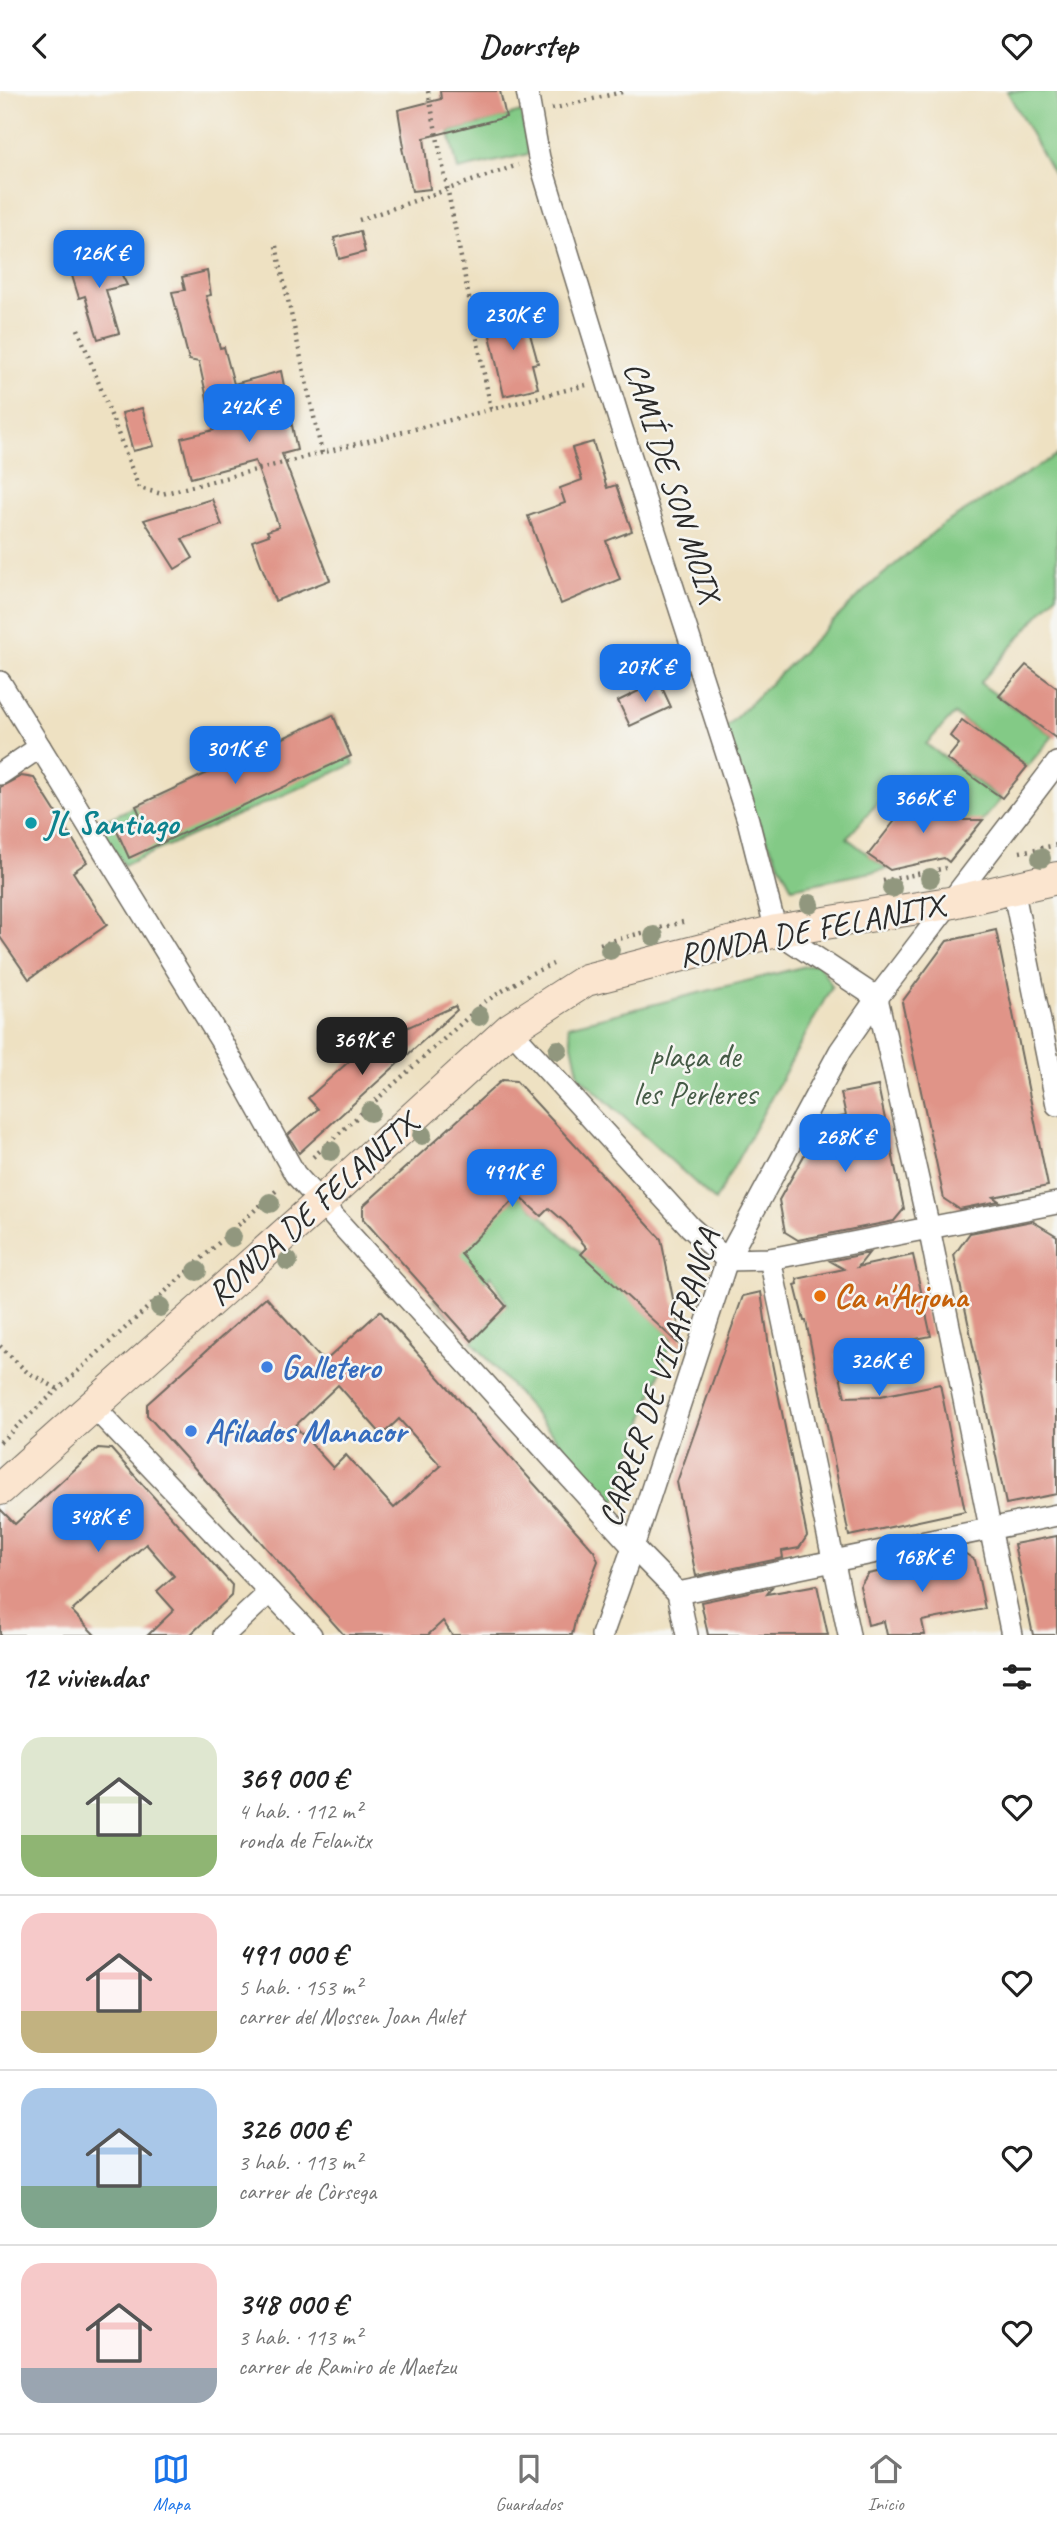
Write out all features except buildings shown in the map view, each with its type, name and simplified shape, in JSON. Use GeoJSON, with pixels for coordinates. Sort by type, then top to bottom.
{"type":"FeatureCollection","features":[{"type":"Feature","properties":{"kind":"main road","name":"RONDA DE FELANITX"},"geometry":{"type":"LineString","coordinates":[[0,1489],[510,1029],[586,980],[776,931],[949,903],[1057,879]]}},
{"type":"Feature","properties":{"kind":"street","name":"CAMÍ DE SON MOIX"},"geometry":{"type":"LineString","coordinates":[[527,91],[539,158],[748,820],[776,931]]}},
{"type":"Feature","properties":{"kind":"street"},"geometry":{"type":"LineString","coordinates":[[0,682],[220,1041],[295,1174],[633,1547],[678,1593],[687,1635]]}},
{"type":"Feature","properties":{"kind":"street"},"geometry":{"type":"LineString","coordinates":[[0,774],[40,747]]}},
{"type":"Feature","properties":{"kind":"street","name":"CARRER DE VILAFRANCA"},"geometry":{"type":"LineString","coordinates":[[602,1635],[727,1260],[840,1051],[877,998],[1057,763]]}},
{"type":"Feature","properties":{"kind":"street"},"geometry":{"type":"LineString","coordinates":[[1013,888],[1057,1105]]}},
{"type":"Feature","properties":{"kind":"street"},"geometry":{"type":"LineString","coordinates":[[776,931],[877,998],[929,1228],[1012,1635]]}},
{"type":"Feature","properties":{"kind":"street"},"geometry":{"type":"LineString","coordinates":[[510,1029],[690,1227],[727,1260],[769,1259],[1057,1203]]}},
{"type":"Feature","properties":{"kind":"street"},"geometry":{"type":"LineString","coordinates":[[769,1259],[849,1635]]}},
{"type":"Feature","properties":{"kind":"street"},"geometry":{"type":"LineString","coordinates":[[92,1405],[311,1635]]}},
{"type":"Feature","properties":{"kind":"street"},"geometry":{"type":"LineString","coordinates":[[678,1593],[1057,1515]]}},
{"type":"Feature","properties":{"kind":"street"},"geometry":{"type":"LineString","coordinates":[[224,1635],[270,1592]]}},
{"type":"Feature","properties":{"kind":"path"},"geometry":{"type":"LineString","coordinates":[[428,91],[491,409]]}},
{"type":"Feature","properties":{"kind":"path"},"geometry":{"type":"LineString","coordinates":[[531,114],[626,91]]}},
{"type":"Feature","properties":{"kind":"path"},"geometry":{"type":"LineString","coordinates":[[359,220],[539,158]]}},
{"type":"Feature","properties":{"kind":"path"},"geometry":{"type":"LineString","coordinates":[[276,246],[322,453]]}},
{"type":"Feature","properties":{"kind":"path"},"geometry":{"type":"LineString","coordinates":[[78,329],[139,488],[162,494],[607,380]]}},
{"type":"Feature","properties":{"kind":"path"},"geometry":{"type":"LineString","coordinates":[[0,1346],[27,1372],[92,1405]]}},
{"type":"Feature","properties":{"kind":"green space"},"geometry":{"type":"Polygon","coordinates":[[[1007,91],[1057,91],[1057,181],[1007,91]]]}},
{"type":"Feature","properties":{"kind":"green space"},"geometry":{"type":"Polygon","coordinates":[[[521,112],[529,154],[458,170],[449,132],[521,112]]]}},
{"type":"Feature","properties":{"kind":"green space"},"geometry":{"type":"Polygon","coordinates":[[[1057,455],[1057,594],[980,683],[1053,736],[1027,767],[954,714],[926,744],[1001,799],[975,830],[900,776],[847,838],[887,869],[792,888],[753,813],[725,728],[867,588],[942,525],[1057,455]]]}},
{"type":"Feature","properties":{"kind":"green space"},"geometry":{"type":"Polygon","coordinates":[[[333,715],[354,764],[124,865],[97,824],[333,715]]]}},
{"type":"Feature","properties":{"kind":"green space","name":"plaça de les Perleres"},"geometry":{"type":"Polygon","coordinates":[[[818,963],[832,986],[715,1201],[579,1076],[568,1026],[818,963]]]}},
{"type":"Feature","properties":{"kind":"green space"},"geometry":{"type":"Polygon","coordinates":[[[518,1194],[672,1337],[614,1505],[472,1341],[507,1304],[491,1275],[450,1317],[434,1300],[454,1279],[444,1269],[518,1194]]]}},
{"type":"Feature","properties":{"kind":"place","name":"JL Santiago"},"geometry":{"type":"Point","coordinates":[31,823]}},
{"type":"Feature","properties":{"kind":"place","name":"Ca n'Arjona"},"geometry":{"type":"Point","coordinates":[820,1296]}},
{"type":"Feature","properties":{"kind":"place","name":"Galletero"},"geometry":{"type":"Point","coordinates":[267,1367]}},
{"type":"Feature","properties":{"kind":"place","name":"Afilados Manacor"},"geometry":{"type":"Point","coordinates":[191,1431]}}]}
